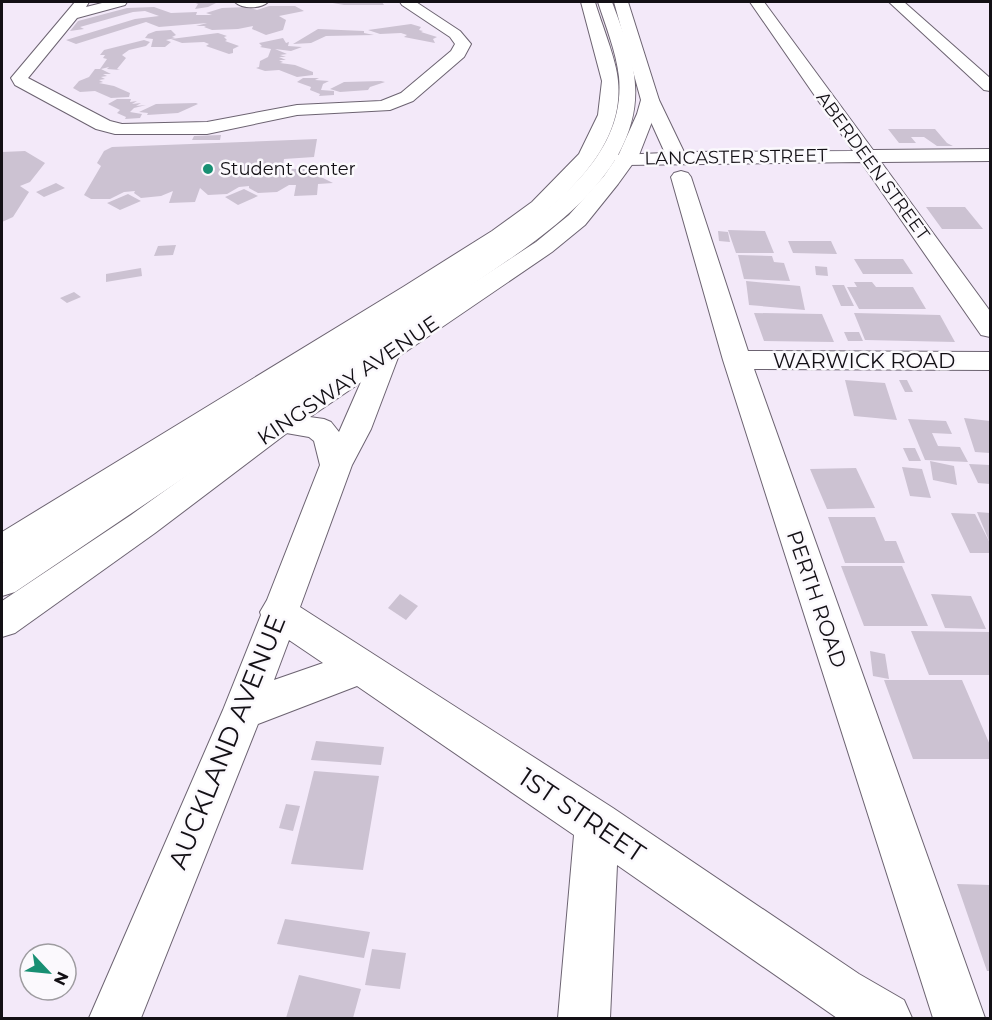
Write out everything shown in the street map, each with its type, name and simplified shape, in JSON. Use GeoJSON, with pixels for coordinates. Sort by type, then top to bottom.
{"type":"FeatureCollection","features":[{"type":"Feature","properties":{"kind":"street"},"geometry":{"type":"LineString","coordinates":[[2,75],[20,74],[82,2]]}},
{"type":"Feature","properties":{"kind":"street"},"geometry":{"type":"LineString","coordinates":[[70,15],[120,2]]}},
{"type":"Feature","properties":{"kind":"street"},"geometry":{"type":"LineString","coordinates":[[242,2],[261,2]]}},
{"type":"Feature","properties":{"kind":"street"},"geometry":{"type":"LineString","coordinates":[[218,126],[278,112],[384,106],[407,97],[461,50],[463,44],[455,34],[406,2]]}},
{"type":"Feature","properties":{"kind":"street","name":"KINGSWAY AVENUE"},"geometry":{"type":"LineString","coordinates":[[2,549],[500,236],[540,207],[588,156],[607,115],[610,91],[607,69],[588,2]]}},
{"type":"Feature","properties":{"kind":"street"},"geometry":{"type":"LineString","coordinates":[[2,581],[511,248],[557,214],[599,167],[618,137],[626,114],[629,89],[605,2]]}},
{"type":"Feature","properties":{"kind":"street"},"geometry":{"type":"LineString","coordinates":[[621,2],[650,100]]}},
{"type":"Feature","properties":{"kind":"street","name":"ABERDEEN STREET"},"geometry":{"type":"LineString","coordinates":[[757,2],[990,329]]}},
{"type":"Feature","properties":{"kind":"street"},"geometry":{"type":"LineString","coordinates":[[896,2],[990,86]]}},
{"type":"Feature","properties":{"kind":"street"},"geometry":{"type":"LineString","coordinates":[[32,37],[52,36]]}},
{"type":"Feature","properties":{"kind":"street"},"geometry":{"type":"LineString","coordinates":[[20,74],[21,81],[112,129],[218,126],[294,129]]}},
{"type":"Feature","properties":{"kind":"street","name":"KINGSWAY AVENUE"},"geometry":{"type":"LineString","coordinates":[[2,621],[143,524],[280,423],[544,247],[577,220],[598,197],[626,159],[641,128],[650,100]]}},
{"type":"Feature","properties":{"kind":"street","name":"PERTH ROAD"},"geometry":{"type":"LineString","coordinates":[[650,100],[679,168],[737,360],[959,1018]]}},
{"type":"Feature","properties":{"kind":"street"},"geometry":{"type":"LineString","coordinates":[[338,127],[349,122],[351,117],[345,108]]}},
{"type":"Feature","properties":{"kind":"street","name":"LANCASTER STREET"},"geometry":{"type":"LineString","coordinates":[[626,159],[679,168],[865,155],[990,155]]}},
{"type":"Feature","properties":{"kind":"street","name":"AUCKLAND AVENUE"},"geometry":{"type":"LineString","coordinates":[[115,1018],[243,710],[278,612],[336,465],[356,429],[385,355]]}},
{"type":"Feature","properties":{"kind":"street","name":"WARWICK ROAD"},"geometry":{"type":"LineString","coordinates":[[737,360],[990,361]]}},
{"type":"Feature","properties":{"kind":"street"},"geometry":{"type":"LineString","coordinates":[[280,423],[313,426],[327,434],[332,442],[336,465]]}},
{"type":"Feature","properties":{"kind":"street","name":"1ST STREET"},"geometry":{"type":"LineString","coordinates":[[278,612],[359,668],[597,824],[841,992],[886,1018]]}},
{"type":"Feature","properties":{"kind":"street"},"geometry":{"type":"LineString","coordinates":[[243,710],[359,668]]}},
{"type":"Feature","properties":{"kind":"street"},"geometry":{"type":"LineString","coordinates":[[584,1018],[597,824]]}},
{"type":"Feature","properties":{"kind":"building"},"geometry":{"type":"Polygon","coordinates":[[[193,2],[216,3],[195,9],[198,4],[193,2]]]}},
{"type":"Feature","properties":{"kind":"building"},"geometry":{"type":"Polygon","coordinates":[[[327,2],[382,2],[384,5],[344,5],[327,2]]]}},
{"type":"Feature","properties":{"kind":"building"},"geometry":{"type":"Polygon","coordinates":[[[269,6],[295,6],[304,11],[279,16],[286,20],[283,30],[266,35],[252,29],[253,26],[212,30],[204,27],[206,26],[196,26],[207,23],[159,27],[146,22],[76,44],[66,40],[135,19],[159,16],[145,11],[133,12],[80,27],[84,29],[70,31],[78,21],[127,8],[154,7],[171,13],[197,12],[196,15],[212,15],[206,13],[222,8],[248,7],[257,10],[269,6]]]}},
{"type":"Feature","properties":{"kind":"building"},"geometry":{"type":"Polygon","coordinates":[[[411,24],[421,27],[419,30],[423,31],[421,32],[437,37],[433,39],[435,43],[404,37],[407,35],[401,33],[380,34],[368,30],[411,24]]]}},
{"type":"Feature","properties":{"kind":"building"},"geometry":{"type":"Polygon","coordinates":[[[318,29],[364,31],[364,33],[374,35],[326,36],[311,43],[293,44],[318,29]]]}},
{"type":"Feature","properties":{"kind":"building"},"geometry":{"type":"Polygon","coordinates":[[[171,30],[176,35],[172,37],[175,38],[166,40],[171,42],[165,47],[151,47],[153,39],[145,38],[156,31],[171,30]]]}},
{"type":"Feature","properties":{"kind":"building"},"geometry":{"type":"Polygon","coordinates":[[[218,33],[227,36],[224,37],[227,40],[225,41],[239,46],[233,49],[233,53],[229,54],[206,46],[209,44],[204,42],[182,43],[171,39],[218,33]]]}},
{"type":"Feature","properties":{"kind":"building"},"geometry":{"type":"Polygon","coordinates":[[[283,38],[286,43],[289,42],[288,46],[302,47],[291,51],[275,49],[287,54],[280,55],[286,57],[279,57],[286,60],[279,60],[283,62],[280,63],[295,65],[313,72],[313,75],[297,77],[279,70],[265,71],[256,68],[259,67],[260,61],[268,57],[271,49],[260,47],[262,46],[259,43],[283,38]]]}},
{"type":"Feature","properties":{"kind":"building"},"geometry":{"type":"Polygon","coordinates":[[[144,40],[150,42],[146,46],[129,50],[122,55],[126,58],[117,69],[120,70],[107,69],[109,67],[101,69],[111,74],[103,74],[107,76],[101,77],[105,79],[99,80],[103,82],[99,83],[130,93],[129,97],[111,98],[95,91],[80,92],[73,88],[79,81],[89,77],[95,69],[100,69],[107,59],[103,58],[105,55],[100,55],[104,50],[144,40]]]}},
{"type":"Feature","properties":{"kind":"building"},"geometry":{"type":"Polygon","coordinates":[[[303,78],[319,78],[315,80],[329,81],[323,84],[321,90],[334,91],[334,95],[319,96],[320,94],[310,90],[311,87],[297,82],[303,78]]]}},
{"type":"Feature","properties":{"kind":"building"},"geometry":{"type":"Polygon","coordinates":[[[344,82],[385,82],[370,87],[368,90],[340,92],[330,89],[344,82]]]}},
{"type":"Feature","properties":{"kind":"building"},"geometry":{"type":"Polygon","coordinates":[[[117,99],[137,101],[132,104],[141,103],[136,106],[146,105],[134,108],[130,112],[142,114],[140,118],[125,119],[126,117],[117,113],[120,110],[108,104],[117,99]]]}},
{"type":"Feature","properties":{"kind":"building"},"geometry":{"type":"Polygon","coordinates":[[[156,104],[198,104],[178,113],[147,115],[148,113],[139,112],[156,104]]]}},
{"type":"Feature","properties":{"kind":"building"},"geometry":{"type":"Polygon","coordinates":[[[888,129],[935,129],[947,143],[953,146],[937,146],[924,137],[911,137],[916,143],[899,143],[888,129]]]}},
{"type":"Feature","properties":{"kind":"building"},"geometry":{"type":"Polygon","coordinates":[[[221,135],[220,140],[192,140],[194,136],[221,135]]]}},
{"type":"Feature","properties":{"kind":"building"},"geometry":{"type":"Polygon","coordinates":[[[317,139],[314,157],[284,159],[283,166],[290,169],[305,169],[333,183],[318,184],[317,195],[294,196],[296,185],[289,185],[277,192],[258,193],[249,186],[239,187],[227,194],[208,195],[200,188],[195,202],[169,203],[173,191],[161,196],[141,198],[134,193],[135,191],[124,192],[110,199],[91,199],[84,195],[101,166],[97,163],[104,151],[112,147],[317,139]]]}},
{"type":"Feature","properties":{"kind":"building"},"geometry":{"type":"Polygon","coordinates":[[[25,151],[45,163],[30,182],[20,186],[29,192],[13,217],[2,222],[2,152],[25,151]]]}},
{"type":"Feature","properties":{"kind":"building"},"geometry":{"type":"Polygon","coordinates":[[[56,183],[65,188],[44,197],[36,192],[56,183]]]}},
{"type":"Feature","properties":{"kind":"building"},"geometry":{"type":"Polygon","coordinates":[[[244,189],[258,196],[238,205],[225,197],[244,189]]]}},
{"type":"Feature","properties":{"kind":"building"},"geometry":{"type":"Polygon","coordinates":[[[128,194],[141,201],[120,210],[107,203],[128,194]]]}},
{"type":"Feature","properties":{"kind":"building"},"geometry":{"type":"Polygon","coordinates":[[[926,207],[965,207],[983,229],[942,229],[926,207]]]}},
{"type":"Feature","properties":{"kind":"building"},"geometry":{"type":"Polygon","coordinates":[[[728,230],[765,231],[774,253],[736,253],[728,230]]]}},
{"type":"Feature","properties":{"kind":"building"},"geometry":{"type":"Polygon","coordinates":[[[718,231],[728,232],[730,242],[719,241],[718,231]]]}},
{"type":"Feature","properties":{"kind":"building"},"geometry":{"type":"Polygon","coordinates":[[[788,241],[831,241],[837,254],[793,253],[788,241]]]}},
{"type":"Feature","properties":{"kind":"building"},"geometry":{"type":"Polygon","coordinates":[[[176,245],[173,255],[154,256],[158,246],[176,245]]]}},
{"type":"Feature","properties":{"kind":"building"},"geometry":{"type":"Polygon","coordinates":[[[738,255],[772,256],[774,262],[784,263],[790,281],[744,279],[738,255]]]}},
{"type":"Feature","properties":{"kind":"building"},"geometry":{"type":"Polygon","coordinates":[[[854,259],[903,259],[913,274],[863,274],[854,259]]]}},
{"type":"Feature","properties":{"kind":"building"},"geometry":{"type":"Polygon","coordinates":[[[815,266],[827,267],[828,276],[816,275],[815,266]]]}},
{"type":"Feature","properties":{"kind":"building"},"geometry":{"type":"Polygon","coordinates":[[[141,268],[142,276],[106,282],[106,274],[141,268]]]}},
{"type":"Feature","properties":{"kind":"building"},"geometry":{"type":"Polygon","coordinates":[[[746,281],[800,286],[805,310],[749,305],[746,281]]]}},
{"type":"Feature","properties":{"kind":"building"},"geometry":{"type":"Polygon","coordinates":[[[854,282],[872,282],[876,287],[913,287],[926,309],[859,309],[847,287],[857,287],[854,282]]]}},
{"type":"Feature","properties":{"kind":"building"},"geometry":{"type":"Polygon","coordinates":[[[832,285],[844,285],[854,306],[841,306],[832,285]]]}},
{"type":"Feature","properties":{"kind":"building"},"geometry":{"type":"Polygon","coordinates":[[[74,292],[81,297],[67,303],[60,298],[74,292]]]}},
{"type":"Feature","properties":{"kind":"building"},"geometry":{"type":"Polygon","coordinates":[[[754,313],[822,314],[834,342],[764,341],[754,313]]]}},
{"type":"Feature","properties":{"kind":"building"},"geometry":{"type":"Polygon","coordinates":[[[854,313],[940,315],[955,342],[865,340],[854,313]]]}},
{"type":"Feature","properties":{"kind":"building"},"geometry":{"type":"Polygon","coordinates":[[[844,332],[859,332],[863,341],[848,341],[844,332]]]}},
{"type":"Feature","properties":{"kind":"building"},"geometry":{"type":"Polygon","coordinates":[[[845,380],[885,383],[897,420],[854,416],[845,380]]]}},
{"type":"Feature","properties":{"kind":"building"},"geometry":{"type":"Polygon","coordinates":[[[899,380],[907,380],[913,392],[905,392],[899,380]]]}},
{"type":"Feature","properties":{"kind":"building"},"geometry":{"type":"Polygon","coordinates":[[[964,418],[990,421],[990,453],[975,452],[964,418]]]}},
{"type":"Feature","properties":{"kind":"building"},"geometry":{"type":"Polygon","coordinates":[[[908,419],[946,421],[952,434],[932,433],[938,446],[960,447],[968,462],[925,460],[908,419]]]}},
{"type":"Feature","properties":{"kind":"building"},"geometry":{"type":"Polygon","coordinates":[[[903,448],[915,448],[921,461],[909,461],[903,448]]]}},
{"type":"Feature","properties":{"kind":"building"},"geometry":{"type":"Polygon","coordinates":[[[930,461],[954,466],[957,485],[933,480],[930,461]]]}},
{"type":"Feature","properties":{"kind":"building"},"geometry":{"type":"Polygon","coordinates":[[[969,464],[990,465],[990,484],[978,483],[969,464]]]}},
{"type":"Feature","properties":{"kind":"building"},"geometry":{"type":"Polygon","coordinates":[[[902,467],[922,469],[931,498],[910,496],[902,467]]]}},
{"type":"Feature","properties":{"kind":"building"},"geometry":{"type":"Polygon","coordinates":[[[856,468],[875,508],[827,509],[810,469],[856,468]]]}},
{"type":"Feature","properties":{"kind":"building"},"geometry":{"type":"Polygon","coordinates":[[[977,512],[990,513],[990,543],[977,512]]]}},
{"type":"Feature","properties":{"kind":"building"},"geometry":{"type":"Polygon","coordinates":[[[951,513],[975,514],[990,543],[990,553],[970,553],[951,513]]]}},
{"type":"Feature","properties":{"kind":"building"},"geometry":{"type":"Polygon","coordinates":[[[828,517],[875,517],[885,541],[896,541],[905,563],[845,563],[828,517]]]}},
{"type":"Feature","properties":{"kind":"building"},"geometry":{"type":"Polygon","coordinates":[[[841,566],[902,566],[928,626],[864,626],[841,566]]]}},
{"type":"Feature","properties":{"kind":"building"},"geometry":{"type":"Polygon","coordinates":[[[400,594],[418,606],[406,620],[388,608],[400,594]]]}},
{"type":"Feature","properties":{"kind":"building"},"geometry":{"type":"Polygon","coordinates":[[[931,594],[971,596],[986,629],[945,628],[931,594]]]}},
{"type":"Feature","properties":{"kind":"building"},"geometry":{"type":"Polygon","coordinates":[[[911,631],[990,632],[990,675],[929,675],[911,631]]]}},
{"type":"Feature","properties":{"kind":"building"},"geometry":{"type":"Polygon","coordinates":[[[870,651],[885,654],[889,679],[873,676],[870,651]]]}},
{"type":"Feature","properties":{"kind":"building"},"geometry":{"type":"Polygon","coordinates":[[[884,680],[962,680],[990,745],[990,759],[913,759],[884,680]]]}},
{"type":"Feature","properties":{"kind":"building"},"geometry":{"type":"Polygon","coordinates":[[[316,741],[384,747],[381,765],[311,760],[316,741]]]}},
{"type":"Feature","properties":{"kind":"building"},"geometry":{"type":"Polygon","coordinates":[[[314,771],[379,776],[363,870],[291,864],[314,771]]]}},
{"type":"Feature","properties":{"kind":"building"},"geometry":{"type":"Polygon","coordinates":[[[286,804],[300,806],[293,831],[279,828],[286,804]]]}},
{"type":"Feature","properties":{"kind":"building"},"geometry":{"type":"Polygon","coordinates":[[[957,884],[990,885],[990,971],[987,971],[957,884]]]}},
{"type":"Feature","properties":{"kind":"building"},"geometry":{"type":"Polygon","coordinates":[[[285,919],[370,932],[364,958],[277,944],[285,919]]]}},
{"type":"Feature","properties":{"kind":"building"},"geometry":{"type":"Polygon","coordinates":[[[372,949],[406,953],[400,989],[365,985],[372,949]]]}},
{"type":"Feature","properties":{"kind":"building"},"geometry":{"type":"Polygon","coordinates":[[[299,975],[361,989],[353,1018],[286,1018],[299,975]]]}},
{"type":"Feature","properties":{"kind":"place","name":"Student center"},"geometry":{"type":"Point","coordinates":[208,169]}}]}
